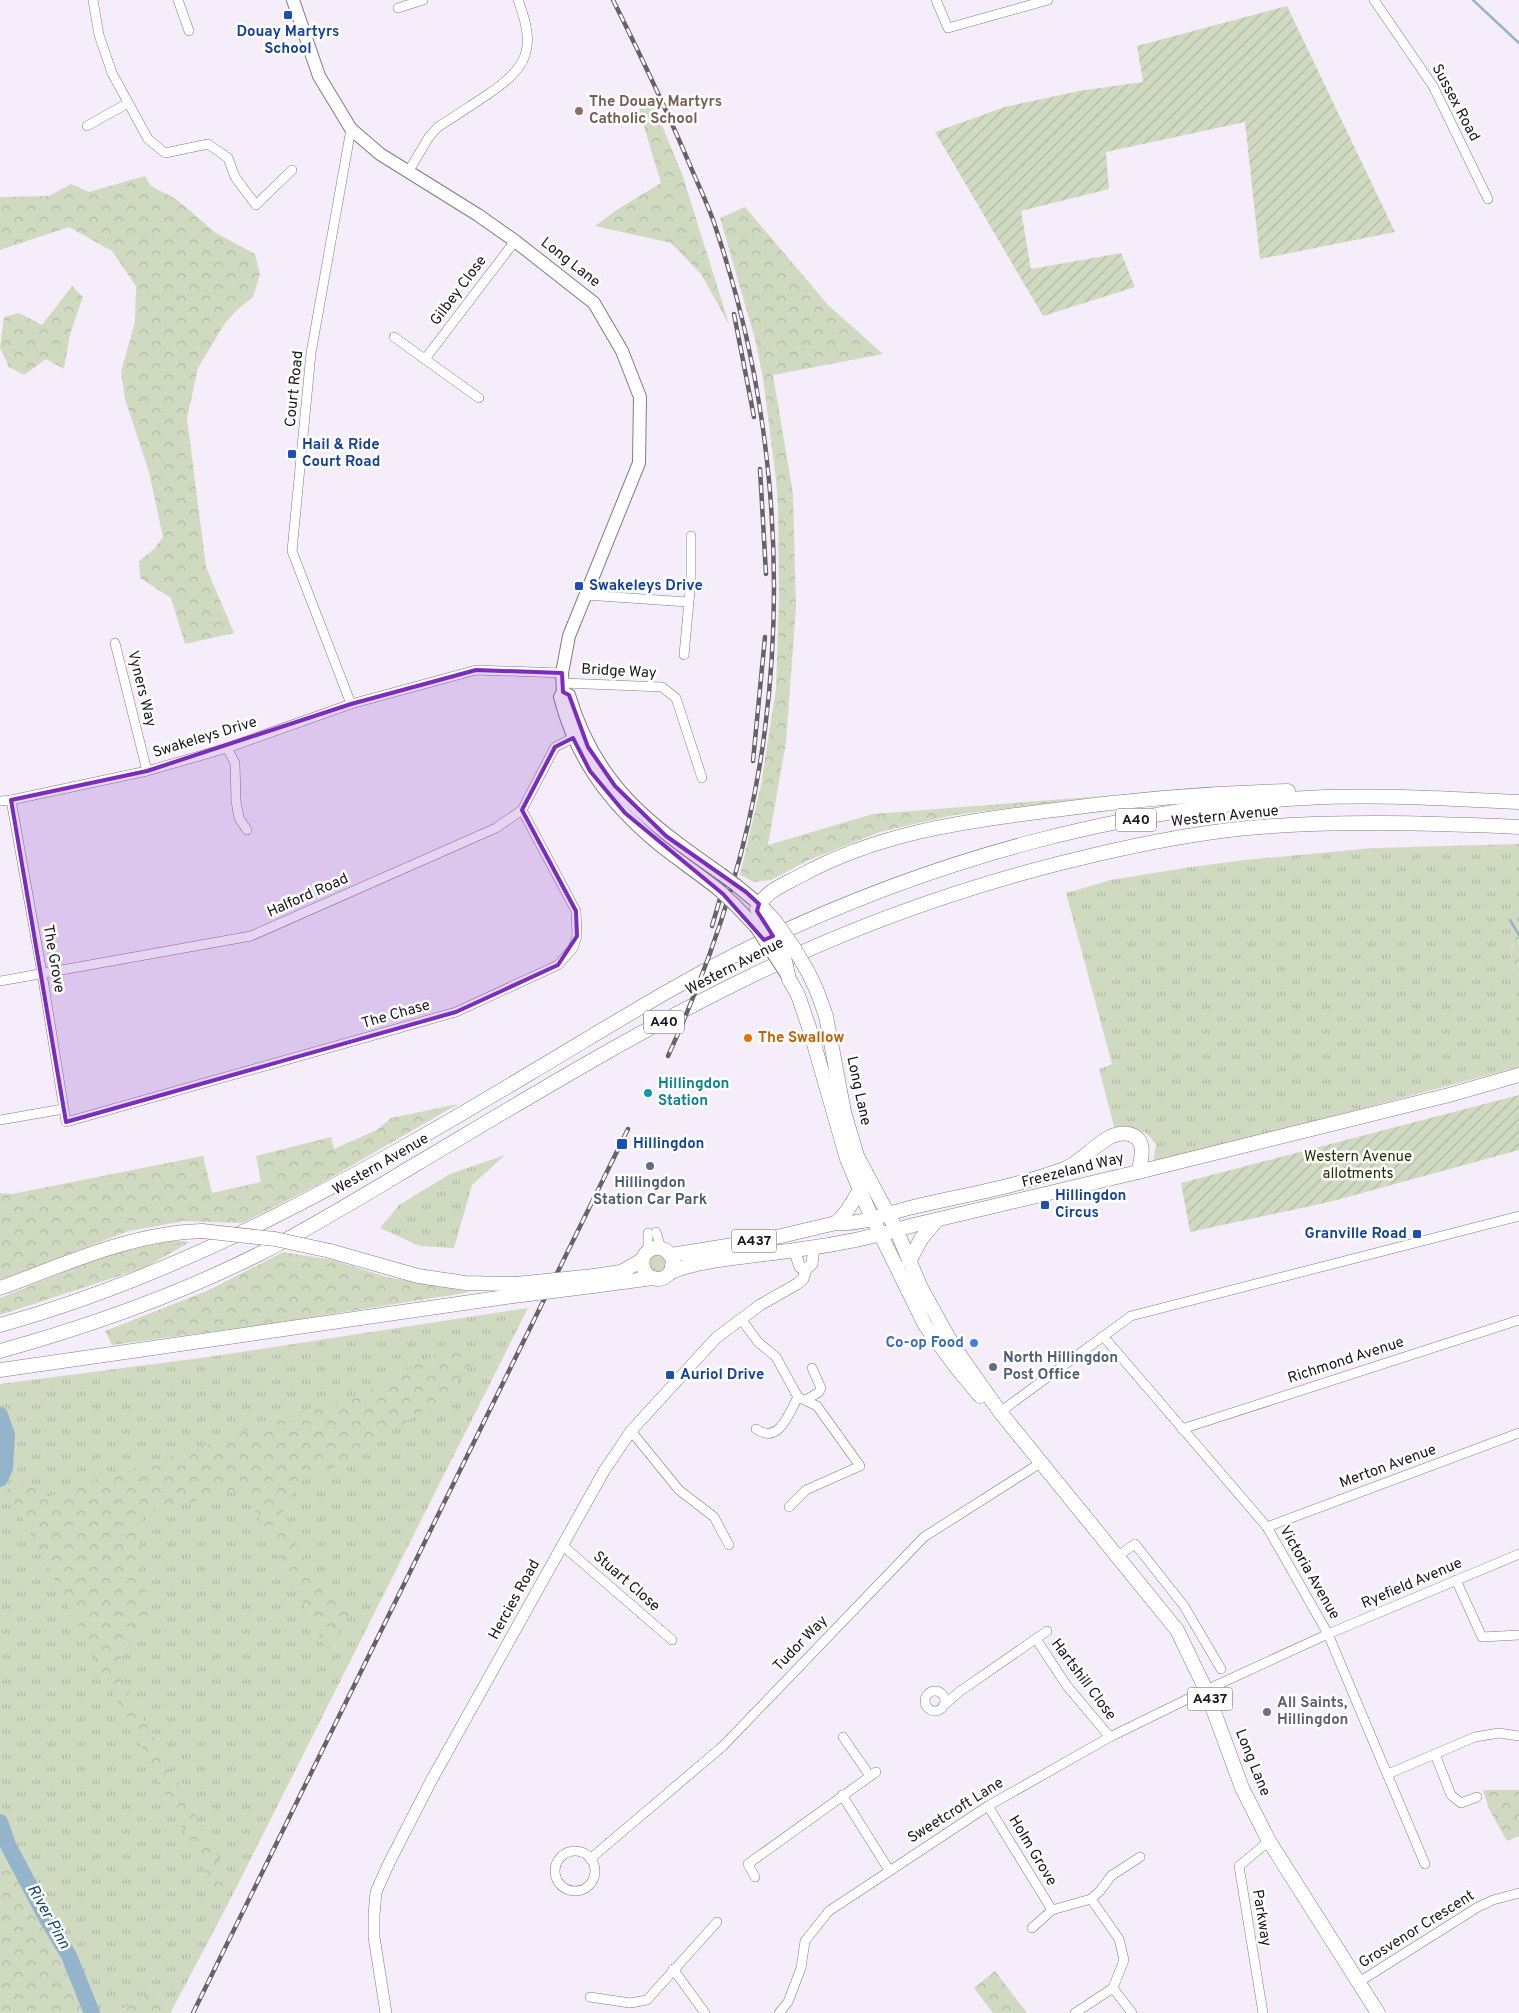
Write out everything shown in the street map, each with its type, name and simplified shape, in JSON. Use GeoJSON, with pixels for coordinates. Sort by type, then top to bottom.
{"type":"FeatureCollection","features":[{"type":"Feature","properties":{"kind":"main road","name":"Long Lane"},"geometry":{"type":"LineString","coordinates":[[293,0],[319,76],[351,129],[380,154],[515,240],[594,303],[622,351],[640,397],[639,463],[569,636],[560,697],[573,738],[590,771],[607,794],[625,813],[659,845],[715,887],[735,905],[765,924],[794,948],[817,991],[826,1016],[844,1112],[857,1156],[896,1229],[921,1288],[952,1344],[1000,1412],[1177,1630],[1206,1690],[1242,1788],[1269,1841],[1378,2013]]}},
{"type":"Feature","properties":{"kind":"main road"},"geometry":{"type":"LineString","coordinates":[[563,683],[588,747],[615,786],[660,831],[740,888],[759,904]]}},
{"type":"Feature","properties":{"kind":"main road"},"geometry":{"type":"LineString","coordinates":[[765,924],[758,913],[759,904],[770,892],[830,860],[883,840],[913,832],[956,823],[1113,802],[1191,795],[1315,790],[1370,797]]}},
{"type":"Feature","properties":{"kind":"main road","name":"Western Avenue"},"geometry":{"type":"LineString","coordinates":[[0,1325],[88,1298],[168,1268],[261,1224],[456,1116],[674,988],[758,943],[853,902],[965,862],[1058,836],[1112,824],[1247,803],[1307,798],[1370,797],[1431,797],[1519,802]]}},
{"type":"Feature","properties":{"kind":"main road","name":"Western Avenue"},"geometry":{"type":"LineString","coordinates":[[0,1352],[132,1310],[255,1256],[372,1190],[553,1083],[743,980],[827,940],[944,896],[1042,867],[1141,844],[1247,828],[1372,823],[1519,827]]}},
{"type":"Feature","properties":{"kind":"main road","name":"Long Lane"},"geometry":{"type":"LineString","coordinates":[[765,924],[783,953],[789,979],[798,995],[847,1159],[874,1220],[925,1325],[966,1380],[984,1400],[1000,1412]]}},
{"type":"Feature","properties":{"kind":"main road"},"geometry":{"type":"LineString","coordinates":[[1138,1172],[1449,1095],[1519,1075]]}},
{"type":"Feature","properties":{"kind":"main road","name":"Freezeland Way"},"geometry":{"type":"LineString","coordinates":[[836,1223],[848,1224],[874,1220],[912,1207],[969,1195],[1066,1169],[1108,1137],[1118,1133],[1135,1136],[1140,1142],[1142,1157],[1138,1172],[881,1234]]}},
{"type":"Feature","properties":{"kind":"main road"},"geometry":{"type":"LineString","coordinates":[[836,1223],[847,1211],[860,1190]]}},
{"type":"Feature","properties":{"kind":"main road"},"geometry":{"type":"LineString","coordinates":[[909,1262],[921,1239],[937,1220]]}},
{"type":"Feature","properties":{"kind":"main road","name":"A437"},"geometry":{"type":"LineString","coordinates":[[667,1252],[764,1240],[836,1223]]}},
{"type":"Feature","properties":{"kind":"main road"},"geometry":{"type":"LineString","coordinates":[[0,1288],[53,1269],[83,1255],[114,1246],[163,1234],[202,1231],[275,1239],[330,1251],[418,1276],[515,1290]]}},
{"type":"Feature","properties":{"kind":"main road","name":"A437"},"geometry":{"type":"LineString","coordinates":[[671,1272],[710,1261],[814,1247],[881,1234]]}},
{"type":"Feature","properties":{"kind":"main road"},"geometry":{"type":"LineString","coordinates":[[0,1370],[515,1290],[594,1281],[666,1277],[671,1272],[673,1261],[667,1252],[653,1248],[627,1270],[594,1281]]}},
{"type":"Feature","properties":{"kind":"main road"},"geometry":{"type":"LineString","coordinates":[[645,1256],[644,1271],[653,1278]]}},
{"type":"Feature","properties":{"kind":"street"},"geometry":{"type":"LineString","coordinates":[[93,0],[99,35],[112,73],[148,139],[165,153],[208,144],[228,158],[235,176],[256,205],[292,170]]}},
{"type":"Feature","properties":{"kind":"street"},"geometry":{"type":"LineString","coordinates":[[178,0],[189,31]]}},
{"type":"Feature","properties":{"kind":"street"},"geometry":{"type":"LineString","coordinates":[[398,8],[424,0]]}},
{"type":"Feature","properties":{"kind":"street"},"geometry":{"type":"LineString","coordinates":[[408,172],[429,137],[438,127],[508,80],[519,69],[525,56],[528,41],[518,0]]}},
{"type":"Feature","properties":{"kind":"street"},"geometry":{"type":"LineString","coordinates":[[936,0],[948,28],[1048,0]]}},
{"type":"Feature","properties":{"kind":"street","name":"Sussex Road"},"geometry":{"type":"LineString","coordinates":[[1374,0],[1433,86],[1488,199]]}},
{"type":"Feature","properties":{"kind":"street"},"geometry":{"type":"LineString","coordinates":[[87,126],[128,103]]}},
{"type":"Feature","properties":{"kind":"street","name":"Court Road"},"geometry":{"type":"LineString","coordinates":[[351,129],[311,353],[292,551],[351,704]]}},
{"type":"Feature","properties":{"kind":"street","name":"Gilbey Close"},"geometry":{"type":"LineString","coordinates":[[425,359],[515,240]]}},
{"type":"Feature","properties":{"kind":"street"},"geometry":{"type":"LineString","coordinates":[[394,337],[478,398]]}},
{"type":"Feature","properties":{"kind":"street"},"geometry":{"type":"LineString","coordinates":[[684,655],[691,580],[691,536]]}},
{"type":"Feature","properties":{"kind":"street"},"geometry":{"type":"LineString","coordinates":[[585,595],[688,602]]}},
{"type":"Feature","properties":{"kind":"street","name":"Vyners Way"},"geometry":{"type":"LineString","coordinates":[[115,643],[147,771]]}},
{"type":"Feature","properties":{"kind":"street","name":"Swakeleys Drive"},"geometry":{"type":"LineString","coordinates":[[0,801],[147,771],[227,748],[351,704],[476,670],[563,683]]}},
{"type":"Feature","properties":{"kind":"street","name":"Bridge Way"},"geometry":{"type":"LineString","coordinates":[[563,683],[662,686],[676,698],[702,778]]}},
{"type":"Feature","properties":{"kind":"street","name":"Halford Road"},"geometry":{"type":"LineString","coordinates":[[0,980],[251,936],[496,828],[522,810],[555,747],[573,738]]}},
{"type":"Feature","properties":{"kind":"street"},"geometry":{"type":"LineString","coordinates":[[227,748],[235,763],[236,801],[239,818],[247,830]]}},
{"type":"Feature","properties":{"kind":"street","name":"The Grove"},"geometry":{"type":"LineString","coordinates":[[11,800],[66,1122]]}},
{"type":"Feature","properties":{"kind":"street","name":"The Chase"},"geometry":{"type":"LineString","coordinates":[[66,1122],[456,1012],[558,965],[573,948],[577,936],[576,911],[522,810]]}},
{"type":"Feature","properties":{"kind":"street"},"geometry":{"type":"LineString","coordinates":[[0,1120],[63,1109]]}},
{"type":"Feature","properties":{"kind":"street"},"geometry":{"type":"LineString","coordinates":[[1000,1412],[1131,1316],[1519,1216]]}},
{"type":"Feature","properties":{"kind":"street"},"geometry":{"type":"LineString","coordinates":[[645,1256],[652,1232],[667,1252]]}},
{"type":"Feature","properties":{"kind":"street","name":"Hercies Road"},"geometry":{"type":"LineString","coordinates":[[386,2013],[374,1937],[376,1892],[431,1781],[562,1545],[604,1471],[631,1431],[716,1338],[741,1319],[803,1279],[806,1269],[812,1264],[814,1247]]}},
{"type":"Feature","properties":{"kind":"street"},"geometry":{"type":"LineString","coordinates":[[794,1250],[800,1267],[806,1269]]}},
{"type":"Feature","properties":{"kind":"street"},"geometry":{"type":"LineString","coordinates":[[741,1319],[758,1342],[776,1357],[802,1398],[817,1406],[860,1466],[806,1490],[789,1506]]}},
{"type":"Feature","properties":{"kind":"street","name":"Richmond Avenue"},"geometry":{"type":"LineString","coordinates":[[1182,1429],[1519,1320]]}},
{"type":"Feature","properties":{"kind":"street","name":"Victoria Avenue"},"geometry":{"type":"LineString","coordinates":[[1103,1336],[1267,1527],[1328,1634],[1425,1864]]}},
{"type":"Feature","properties":{"kind":"street"},"geometry":{"type":"LineString","coordinates":[[756,1429],[766,1434],[777,1431],[802,1398],[819,1392],[821,1388],[812,1368]]}},
{"type":"Feature","properties":{"kind":"street"},"geometry":{"type":"LineString","coordinates":[[631,1431],[679,1490],[714,1518],[729,1545]]}},
{"type":"Feature","properties":{"kind":"street","name":"Merton Avenue"},"geometry":{"type":"LineString","coordinates":[[1267,1527],[1519,1433]]}},
{"type":"Feature","properties":{"kind":"street","name":"Tudor Way"},"geometry":{"type":"LineString","coordinates":[[590,1858],[723,1746],[924,1537],[1042,1462]]}},
{"type":"Feature","properties":{"kind":"street"},"geometry":{"type":"LineString","coordinates":[[1118,1556],[1135,1544],[1184,1606],[1221,1669]]}},
{"type":"Feature","properties":{"kind":"street","name":"Stuart Close"},"geometry":{"type":"LineString","coordinates":[[562,1545],[672,1640]]}},
{"type":"Feature","properties":{"kind":"street","name":"Ryefield Avenue"},"geometry":{"type":"LineString","coordinates":[[1206,1690],[1328,1634],[1519,1554]]}},
{"type":"Feature","properties":{"kind":"street"},"geometry":{"type":"LineString","coordinates":[[1456,1580],[1482,1637],[1519,1635]]}},
{"type":"Feature","properties":{"kind":"street","name":"Hartshill Close"},"geometry":{"type":"LineString","coordinates":[[943,1706],[959,1692],[1047,1631]]}},
{"type":"Feature","properties":{"kind":"street","name":"Hartshill Close"},"geometry":{"type":"LineString","coordinates":[[1036,1639],[1067,1686],[1110,1738]]}},
{"type":"Feature","properties":{"kind":"street","name":"Sweetcroft Lane"},"geometry":{"type":"LineString","coordinates":[[780,2013],[788,2002],[801,1968],[806,1941],[829,1911],[988,1806],[1110,1738],[1206,1690]]}},
{"type":"Feature","properties":{"kind":"street"},"geometry":{"type":"LineString","coordinates":[[1388,1774],[1488,1734],[1499,1733],[1519,1736]]}},
{"type":"Feature","properties":{"kind":"street"},"geometry":{"type":"LineString","coordinates":[[755,1877],[748,1864],[873,1774],[843,1737]]}},
{"type":"Feature","properties":{"kind":"street"},"geometry":{"type":"LineString","coordinates":[[1436,1754],[1451,1795],[1461,1803],[1477,1797]]}},
{"type":"Feature","properties":{"kind":"street"},"geometry":{"type":"LineString","coordinates":[[842,1796],[889,1870]]}},
{"type":"Feature","properties":{"kind":"street","name":"Holm Grove"},"geometry":{"type":"LineString","coordinates":[[988,1806],[1052,1910]]}},
{"type":"Feature","properties":{"kind":"street","name":"Parkway"},"geometry":{"type":"LineString","coordinates":[[1263,2013],[1239,1866],[1269,1841]]}},
{"type":"Feature","properties":{"kind":"street"},"geometry":{"type":"LineString","coordinates":[[580,1852],[590,1858],[595,1872],[587,1886],[574,1891],[563,1887],[558,1882],[555,1871],[556,1864],[567,1853],[580,1852]]}},
{"type":"Feature","properties":{"kind":"street"},"geometry":{"type":"LineString","coordinates":[[1075,2013],[1113,1988],[1124,1960],[1119,1939],[1091,1899],[1100,1891],[1111,1876],[1140,1857]]}},
{"type":"Feature","properties":{"kind":"street","name":"Grosvenor Crescent"},"geometry":{"type":"LineString","coordinates":[[1359,1982],[1478,1907],[1493,1900],[1519,1893]]}},
{"type":"Feature","properties":{"kind":"street","name":"Holm Grove"},"geometry":{"type":"LineString","coordinates":[[1032,1928],[1052,1910],[1091,1899]]}},
{"type":"Feature","properties":{"kind":"street"},"geometry":{"type":"LineString","coordinates":[[590,1997],[630,2003],[647,2000],[673,1968],[717,1922]]}},
{"type":"Feature","properties":{"kind":"street"},"geometry":{"type":"LineString","coordinates":[[673,1968],[705,2013]]}},
{"type":"Feature","properties":{"kind":"street"},"geometry":{"type":"LineString","coordinates":[[1113,1988],[1132,2013]]}},
{"type":"Feature","properties":{"kind":"highlighted area"},"geometry":{"type":"Polygon","coordinates":[[[476,670],[562,673],[563,692],[569,695],[588,747],[615,786],[666,836],[746,892],[759,904],[757,911],[773,936],[764,940],[723,894],[625,813],[590,771],[573,738],[555,747],[522,810],[576,911],[577,936],[558,965],[456,1012],[66,1122],[11,800],[147,771],[351,704],[476,670]]]}},
{"type":"Feature","properties":{"kind":"green space"},"geometry":{"type":"Polygon","coordinates":[[[1287,6],[1395,232],[1260,259],[1245,122],[1106,152],[1109,189],[1021,211],[1031,269],[1121,253],[1135,287],[1043,316],[935,132],[1005,107],[1079,91],[1143,82],[1137,46],[1287,6]]]}},
{"type":"Feature","properties":{"kind":"green space"},"geometry":{"type":"Polygon","coordinates":[[[651,99],[682,174],[729,324],[701,274],[671,243],[595,226],[618,209],[661,183],[639,110],[651,99]]]}},
{"type":"Feature","properties":{"kind":"green space"},"geometry":{"type":"Polygon","coordinates":[[[145,176],[151,186],[176,199],[216,233],[255,254],[260,274],[253,297],[225,323],[198,368],[187,418],[206,567],[234,633],[185,644],[171,598],[140,578],[139,561],[154,549],[163,537],[149,472],[125,399],[121,372],[135,322],[136,286],[112,251],[69,227],[0,250],[0,197],[49,196],[71,184],[89,192],[145,176]]]}},
{"type":"Feature","properties":{"kind":"green space"},"geometry":{"type":"Polygon","coordinates":[[[745,207],[828,305],[883,354],[773,375],[793,494],[796,607],[786,742],[768,845],[873,814],[1116,795],[954,815],[880,832],[809,860],[771,880],[754,882],[740,875],[761,785],[776,689],[779,597],[778,507],[763,378],[755,339],[720,218],[745,207]]]}},
{"type":"Feature","properties":{"kind":"green space"},"geometry":{"type":"Polygon","coordinates":[[[72,286],[83,297],[70,334],[64,369],[46,359],[24,375],[9,367],[0,348],[4,317],[19,313],[42,325],[72,286]]]}},
{"type":"Feature","properties":{"kind":"green space"},"geometry":{"type":"Polygon","coordinates":[[[1519,844],[1519,922],[1510,955],[1519,979],[1519,1067],[1153,1164],[1156,1145],[1147,1134],[1143,1131],[1114,1127],[1099,1069],[1112,1064],[1066,893],[1111,880],[1245,860],[1373,848],[1519,844]]]}},
{"type":"Feature","properties":{"kind":"green space"},"geometry":{"type":"Polygon","coordinates":[[[1519,922],[1519,979],[1510,956],[1519,922]]]}},
{"type":"Feature","properties":{"kind":"green space","name":"Western Avenue allotments"},"geometry":{"type":"Polygon","coordinates":[[[1519,1095],[1519,1150],[1329,1202],[1190,1232],[1181,1183],[1519,1095]]]}},
{"type":"Feature","properties":{"kind":"green space"},"geometry":{"type":"Polygon","coordinates":[[[458,1104],[318,1185],[242,1223],[184,1221],[129,1231],[0,1280],[0,1193],[12,1194],[203,1156],[212,1193],[261,1182],[256,1156],[331,1137],[334,1149],[377,1130],[391,1118],[458,1104]]]}},
{"type":"Feature","properties":{"kind":"green space"},"geometry":{"type":"Polygon","coordinates":[[[505,1155],[472,1185],[454,1248],[420,1246],[380,1228],[399,1205],[450,1174],[505,1155]]]}},
{"type":"Feature","properties":{"kind":"green space"},"geometry":{"type":"Polygon","coordinates":[[[171,1241],[190,1242],[146,1267],[0,1315],[0,1298],[98,1258],[138,1247],[171,1241]]]}},
{"type":"Feature","properties":{"kind":"green space"},"geometry":{"type":"Polygon","coordinates":[[[283,1252],[333,1260],[387,1277],[471,1292],[262,1325],[112,1345],[105,1331],[207,1291],[283,1252]]]}},
{"type":"Feature","properties":{"kind":"green space"},"geometry":{"type":"Polygon","coordinates":[[[658,1254],[664,1257],[667,1263],[664,1269],[658,1272],[652,1269],[649,1263],[652,1257],[658,1254]]]}},
{"type":"Feature","properties":{"kind":"green space"},"geometry":{"type":"Polygon","coordinates":[[[528,1308],[229,1902],[172,2010],[156,1988],[116,2013],[88,2013],[0,1835],[0,1458],[5,1438],[0,1413],[0,1384],[208,1357],[528,1308]]]}},
{"type":"Feature","properties":{"kind":"green space"},"geometry":{"type":"Polygon","coordinates":[[[448,1348],[476,1357],[443,1404],[427,1409],[329,1470],[304,1478],[287,1502],[278,1524],[349,1614],[327,1649],[244,1489],[145,1514],[138,1526],[148,1605],[147,1622],[115,1666],[233,1886],[222,1903],[7,1489],[21,1480],[46,1497],[296,1415],[346,1402],[448,1348]]]}},
{"type":"Feature","properties":{"kind":"green space"},"geometry":{"type":"Polygon","coordinates":[[[0,1413],[5,1438],[0,1458],[0,1413]]]}},
{"type":"Feature","properties":{"kind":"green space"},"geometry":{"type":"Polygon","coordinates":[[[1483,1790],[1519,1790],[1519,1836],[1507,1841],[1489,1809],[1483,1790]]]}},
{"type":"Feature","properties":{"kind":"green space"},"geometry":{"type":"Polygon","coordinates":[[[0,1835],[88,2013],[0,2013],[0,1835]]]}},
{"type":"Feature","properties":{"kind":"green space"},"geometry":{"type":"Polygon","coordinates":[[[995,1971],[1027,2013],[993,2013],[974,1988],[995,1971]]]}},
{"type":"Feature","properties":{"kind":"green space"},"geometry":{"type":"Polygon","coordinates":[[[156,1988],[172,2010],[171,2013],[116,2013],[156,1988]]]}},
{"type":"Feature","properties":{"kind":"waterway"},"geometry":{"type":"LineString","coordinates":[[1473,0],[1519,43]]}},
{"type":"Feature","properties":{"kind":"waterway"},"geometry":{"type":"LineString","coordinates":[[1510,920],[1519,935]]}},
{"type":"Feature","properties":{"kind":"waterway","name":"River Pinn"},"geometry":{"type":"LineString","coordinates":[[0,1415],[7,1435],[5,1468],[0,1479]]}},
{"type":"Feature","properties":{"kind":"waterway","name":"River Pinn"},"geometry":{"type":"LineString","coordinates":[[0,1822],[8,1845],[69,1956],[92,2013]]}},
{"type":"Feature","properties":{"kind":"railway"},"geometry":{"type":"LineString","coordinates":[[613,0],[664,106],[715,224],[750,353],[761,415],[769,478],[773,541],[774,604],[771,667],[765,729],[751,813],[741,855],[716,937],[668,1056]]}},
{"type":"Feature","properties":{"kind":"railway"},"geometry":{"type":"LineString","coordinates":[[734,314],[754,417]]}},
{"type":"Feature","properties":{"kind":"railway"},"geometry":{"type":"LineString","coordinates":[[760,469],[766,574]]}},
{"type":"Feature","properties":{"kind":"railway"},"geometry":{"type":"LineString","coordinates":[[753,761],[765,637]]}},
{"type":"Feature","properties":{"kind":"railway"},"geometry":{"type":"LineString","coordinates":[[712,926],[724,885]]}},
{"type":"Feature","properties":{"kind":"railway"},"geometry":{"type":"LineString","coordinates":[[193,2013],[628,1129]]}},
{"type":"Feature","properties":{"kind":"place","name":"Douay Martyrs School"},"geometry":{"type":"Point","coordinates":[288,15]}},
{"type":"Feature","properties":{"kind":"place","name":"The Douay Martyrs Catholic School"},"geometry":{"type":"Point","coordinates":[579,111]}},
{"type":"Feature","properties":{"kind":"place","name":"Hail & Ride Court Road"},"geometry":{"type":"Point","coordinates":[292,454]}},
{"type":"Feature","properties":{"kind":"place","name":"Swakeleys Drive"},"geometry":{"type":"Point","coordinates":[579,586]}},
{"type":"Feature","properties":{"kind":"place","name":"The Swallow"},"geometry":{"type":"Point","coordinates":[748,1038]}},
{"type":"Feature","properties":{"kind":"place","name":"Hillingdon Station"},"geometry":{"type":"Point","coordinates":[648,1093]}},
{"type":"Feature","properties":{"kind":"place","name":"Hillingdon"},"geometry":{"type":"Point","coordinates":[622,1144]}},
{"type":"Feature","properties":{"kind":"place","name":"Hillingdon Station Car Park"},"geometry":{"type":"Point","coordinates":[650,1166]}},
{"type":"Feature","properties":{"kind":"place","name":"Hillingdon Circus"},"geometry":{"type":"Point","coordinates":[1045,1205]}},
{"type":"Feature","properties":{"kind":"place","name":"Granville Road"},"geometry":{"type":"Point","coordinates":[1417,1234]}},
{"type":"Feature","properties":{"kind":"place","name":"Co-op Food"},"geometry":{"type":"Point","coordinates":[974,1343]}},
{"type":"Feature","properties":{"kind":"place","name":"North Hillingdon Post Office"},"geometry":{"type":"Point","coordinates":[993,1367]}},
{"type":"Feature","properties":{"kind":"place","name":"Auriol Drive"},"geometry":{"type":"Point","coordinates":[670,1375]}},
{"type":"Feature","properties":{"kind":"place","name":"All Saints, Hillingdon"},"geometry":{"type":"Point","coordinates":[1267,1712]}}]}
